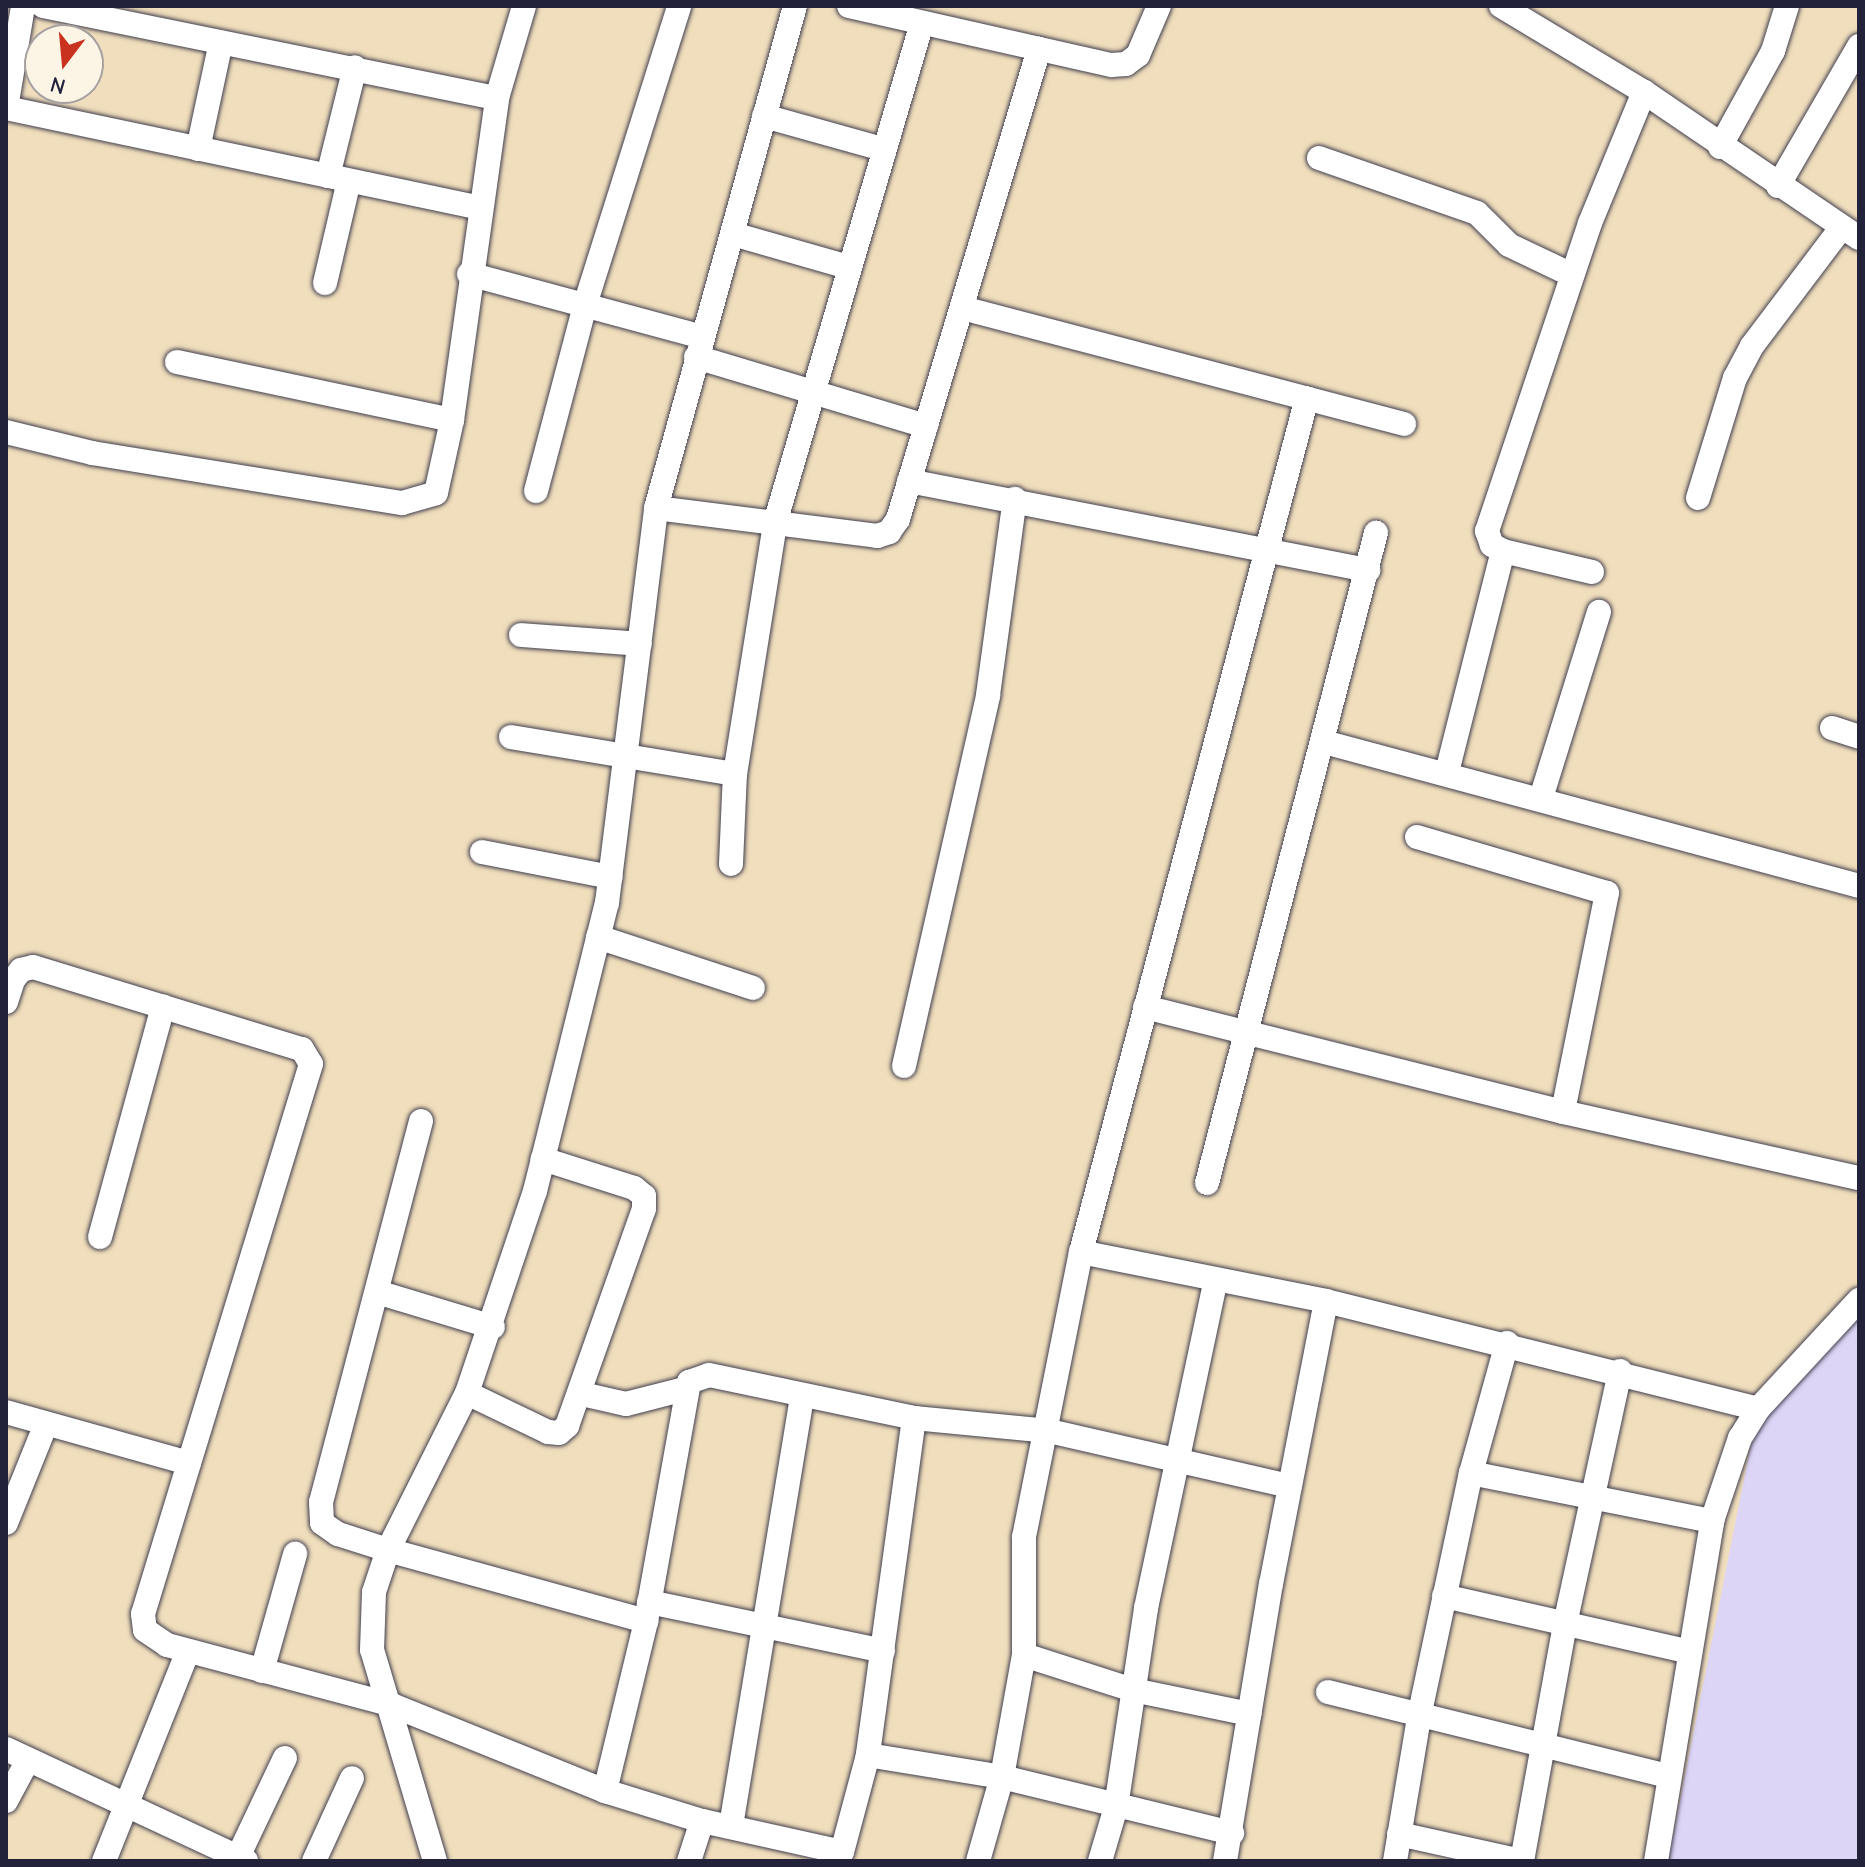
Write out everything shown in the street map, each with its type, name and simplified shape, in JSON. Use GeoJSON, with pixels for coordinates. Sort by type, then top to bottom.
{"type":"FeatureCollection","features":[{"type":"Feature","properties":{"kind":"street"},"geometry":{"type":"LineString","coordinates":[[23,6],[6,108],[480,208]]}},
{"type":"Feature","properties":{"kind":"street"},"geometry":{"type":"LineString","coordinates":[[43,6],[497,98]]}},
{"type":"Feature","properties":{"kind":"street"},"geometry":{"type":"LineString","coordinates":[[6,432],[92,453],[402,503],[436,493],[452,420],[469,274],[497,98],[524,6]]}},
{"type":"Feature","properties":{"kind":"street"},"geometry":{"type":"LineString","coordinates":[[536,491],[585,305],[679,6]]}},
{"type":"Feature","properties":{"kind":"street"},"geometry":{"type":"LineString","coordinates":[[435,1861],[392,1705],[372,1650],[370,1627],[388,1550],[467,1393],[493,1327],[543,1159],[611,877],[656,508],[795,6]]}},
{"type":"Feature","properties":{"kind":"street"},"geometry":{"type":"LineString","coordinates":[[849,6],[1039,49],[1126,64],[1138,55],[1159,6]]}},
{"type":"Feature","properties":{"kind":"street"},"geometry":{"type":"LineString","coordinates":[[1501,6],[1644,92],[1720,147],[1850,232],[1752,346],[1735,378],[1698,498]]}},
{"type":"Feature","properties":{"kind":"street"},"geometry":{"type":"LineString","coordinates":[[1720,147],[1773,51],[1787,6]]}},
{"type":"Feature","properties":{"kind":"street"},"geometry":{"type":"LineString","coordinates":[[731,864],[735,774],[775,523],[882,149],[922,23]]}},
{"type":"Feature","properties":{"kind":"street"},"geometry":{"type":"LineString","coordinates":[[198,149],[221,42]]}},
{"type":"Feature","properties":{"kind":"street"},"geometry":{"type":"LineString","coordinates":[[1778,186],[1859,46]]}},
{"type":"Feature","properties":{"kind":"street"},"geometry":{"type":"LineString","coordinates":[[656,508],[877,536],[889,532],[898,519],[1039,49]]}},
{"type":"Feature","properties":{"kind":"street"},"geometry":{"type":"LineString","coordinates":[[325,283],[355,67]]}},
{"type":"Feature","properties":{"kind":"street"},"geometry":{"type":"LineString","coordinates":[[1592,572],[1503,551],[1492,545],[1487,531],[1572,275],[1644,92]]}},
{"type":"Feature","properties":{"kind":"street"},"geometry":{"type":"LineString","coordinates":[[764,116],[882,149]]}},
{"type":"Feature","properties":{"kind":"street"},"geometry":{"type":"LineString","coordinates":[[1319,158],[1477,213],[1509,245],[1572,275]]}},
{"type":"Feature","properties":{"kind":"street"},"geometry":{"type":"LineString","coordinates":[[733,234],[848,267]]}},
{"type":"Feature","properties":{"kind":"street"},"geometry":{"type":"LineString","coordinates":[[469,274],[585,305],[811,391],[926,426]]}},
{"type":"Feature","properties":{"kind":"street"},"geometry":{"type":"LineString","coordinates":[[962,308],[1404,424]]}},
{"type":"Feature","properties":{"kind":"street"},"geometry":{"type":"LineString","coordinates":[[177,362],[452,420]]}},
{"type":"Feature","properties":{"kind":"street"},"geometry":{"type":"LineString","coordinates":[[978,1861],[1002,1777],[1024,1655],[1024,1537],[1049,1431],[1081,1252],[1307,398]]}},
{"type":"Feature","properties":{"kind":"street"},"geometry":{"type":"LineString","coordinates":[[909,481],[1015,499],[1368,570]]}},
{"type":"Feature","properties":{"kind":"street"},"geometry":{"type":"LineString","coordinates":[[904,1066],[988,695],[1015,499]]}},
{"type":"Feature","properties":{"kind":"street"},"geometry":{"type":"LineString","coordinates":[[1207,1183],[1243,1033],[1324,742],[1376,533]]}},
{"type":"Feature","properties":{"kind":"street"},"geometry":{"type":"LineString","coordinates":[[1447,772],[1503,551]]}},
{"type":"Feature","properties":{"kind":"street"},"geometry":{"type":"LineString","coordinates":[[1541,798],[1599,612]]}},
{"type":"Feature","properties":{"kind":"street"},"geometry":{"type":"LineString","coordinates":[[521,635],[640,644]]}},
{"type":"Feature","properties":{"kind":"street"},"geometry":{"type":"LineString","coordinates":[[1832,728],[1859,737]]}},
{"type":"Feature","properties":{"kind":"street"},"geometry":{"type":"LineString","coordinates":[[511,737],[735,774]]}},
{"type":"Feature","properties":{"kind":"street"},"geometry":{"type":"LineString","coordinates":[[1324,742],[1541,798],[1728,854],[1859,886]]}},
{"type":"Feature","properties":{"kind":"street"},"geometry":{"type":"LineString","coordinates":[[1417,837],[1607,893],[1563,1112]]}},
{"type":"Feature","properties":{"kind":"street"},"geometry":{"type":"LineString","coordinates":[[482,852],[611,877]]}},
{"type":"Feature","properties":{"kind":"street"},"geometry":{"type":"LineString","coordinates":[[598,937],[753,988]]}},
{"type":"Feature","properties":{"kind":"street"},"geometry":{"type":"LineString","coordinates":[[6,1002],[13,980],[21,970],[33,967],[302,1049],[311,1064],[143,1614],[152,1638],[188,1651],[392,1705],[605,1791],[702,1821],[842,1852],[868,1755],[914,1418]]}},
{"type":"Feature","properties":{"kind":"street"},"geometry":{"type":"LineString","coordinates":[[100,1237],[163,1006]]}},
{"type":"Feature","properties":{"kind":"street"},"geometry":{"type":"LineString","coordinates":[[1145,1007],[1563,1112],[1859,1178]]}},
{"type":"Feature","properties":{"kind":"street"},"geometry":{"type":"LineString","coordinates":[[421,1121],[321,1502],[322,1523],[338,1534],[388,1550],[648,1611],[764,1625],[883,1651]]}},
{"type":"Feature","properties":{"kind":"street"},"geometry":{"type":"LineString","coordinates":[[467,1393],[559,1433],[582,1394],[644,1209],[644,1196],[634,1188],[543,1159]]}},
{"type":"Feature","properties":{"kind":"street"},"geometry":{"type":"LineString","coordinates":[[1081,1252],[1326,1301],[1620,1371],[1758,1409]]}},
{"type":"Feature","properties":{"kind":"street"},"geometry":{"type":"LineString","coordinates":[[1100,1861],[1116,1807],[1146,1608],[1181,1459],[1216,1280]]}},
{"type":"Feature","properties":{"kind":"street"},"geometry":{"type":"LineString","coordinates":[[377,1292],[493,1327]]}},
{"type":"Feature","properties":{"kind":"street"},"geometry":{"type":"LineString","coordinates":[[1656,1861],[1712,1521],[1740,1438],[1758,1409],[1859,1300]]}},
{"type":"Feature","properties":{"kind":"street"},"geometry":{"type":"LineString","coordinates":[[1225,1861],[1290,1486],[1326,1301]]}},
{"type":"Feature","properties":{"kind":"street"},"geometry":{"type":"LineString","coordinates":[[1395,1861],[1419,1717],[1444,1596],[1471,1473],[1507,1343]]}},
{"type":"Feature","properties":{"kind":"street"},"geometry":{"type":"LineString","coordinates":[[1399,1834],[1522,1861],[1565,1624],[1620,1371]]}},
{"type":"Feature","properties":{"kind":"street"},"geometry":{"type":"LineString","coordinates":[[605,1791],[648,1611],[685,1389],[689,1382],[709,1375],[802,1398],[914,1418],[1049,1431],[1290,1486]]}},
{"type":"Feature","properties":{"kind":"street"},"geometry":{"type":"LineString","coordinates":[[582,1394],[626,1404],[685,1389]]}},
{"type":"Feature","properties":{"kind":"street"},"geometry":{"type":"LineString","coordinates":[[731,1826],[802,1398]]}},
{"type":"Feature","properties":{"kind":"street"},"geometry":{"type":"LineString","coordinates":[[6,1412],[189,1463]]}},
{"type":"Feature","properties":{"kind":"street"},"geometry":{"type":"LineString","coordinates":[[6,1523],[46,1424]]}},
{"type":"Feature","properties":{"kind":"street"},"geometry":{"type":"LineString","coordinates":[[1471,1473],[1712,1521]]}},
{"type":"Feature","properties":{"kind":"street"},"geometry":{"type":"LineString","coordinates":[[262,1671],[295,1554]]}},
{"type":"Feature","properties":{"kind":"street"},"geometry":{"type":"LineString","coordinates":[[1444,1596],[1690,1652]]}},
{"type":"Feature","properties":{"kind":"street"},"geometry":{"type":"LineString","coordinates":[[104,1861],[188,1651]]}},
{"type":"Feature","properties":{"kind":"street"},"geometry":{"type":"LineString","coordinates":[[1024,1655],[1133,1690],[1250,1714]]}},
{"type":"Feature","properties":{"kind":"street"},"geometry":{"type":"LineString","coordinates":[[1328,1692],[1419,1717],[1668,1776]]}},
{"type":"Feature","properties":{"kind":"street"},"geometry":{"type":"LineString","coordinates":[[6,1801],[17,1754],[240,1860],[285,1758]]}},
{"type":"Feature","properties":{"kind":"street"},"geometry":{"type":"LineString","coordinates":[[868,1755],[1002,1777],[1232,1833]]}},
{"type":"Feature","properties":{"kind":"street"},"geometry":{"type":"LineString","coordinates":[[314,1861],[352,1778]]}},
{"type":"Feature","properties":{"kind":"street"},"geometry":{"type":"LineString","coordinates":[[689,1861],[702,1821]]}},
{"type":"Feature","properties":{"kind":"shaded area"},"geometry":{"type":"Polygon","coordinates":[[[1859,1306],[1859,1861],[1668,1861],[1758,1409],[1859,1306]]]}}]}
